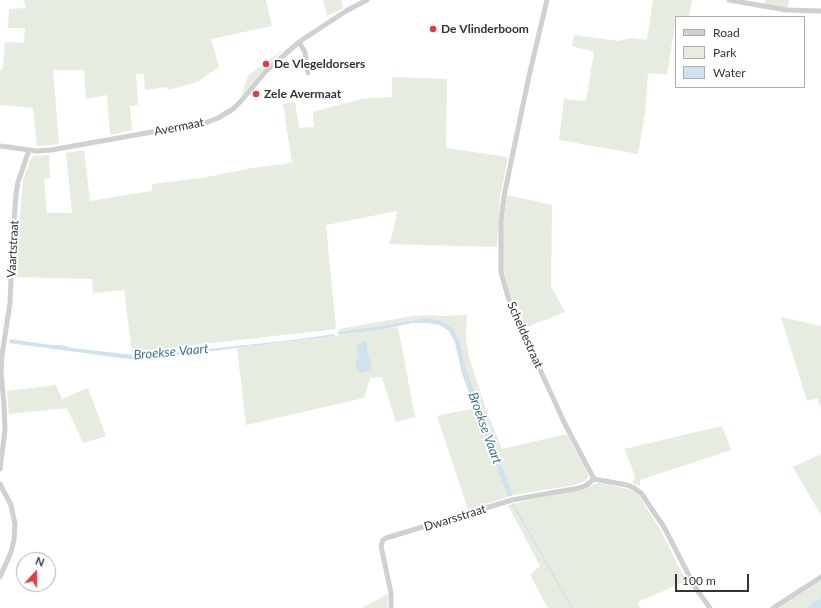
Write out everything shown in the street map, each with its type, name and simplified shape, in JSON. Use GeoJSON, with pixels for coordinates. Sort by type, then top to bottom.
{"type":"FeatureCollection","features":[{"type":"Feature","properties":{"kind":"street","name":"Avermaat"},"geometry":{"type":"LineString","coordinates":[[0,146],[29,150],[50,150],[208,122],[233,109],[266,72],[299,42],[346,11],[367,0]]}},
{"type":"Feature","properties":{"kind":"street","name":"Scheldestraat"},"geometry":{"type":"LineString","coordinates":[[547,0],[529,76],[504,196],[501,222],[501,272],[508,297],[521,328],[564,422],[594,479]]}},
{"type":"Feature","properties":{"kind":"street"},"geometry":{"type":"LineString","coordinates":[[729,0],[786,10],[821,11]]}},
{"type":"Feature","properties":{"kind":"street"},"geometry":{"type":"LineString","coordinates":[[299,42],[305,52],[308,73]]}},
{"type":"Feature","properties":{"kind":"street","name":"Vaartstraat"},"geometry":{"type":"LineString","coordinates":[[0,469],[5,430],[1,371],[10,303],[16,194],[18,182],[29,150]]}},
{"type":"Feature","properties":{"kind":"street"},"geometry":{"type":"LineString","coordinates":[[594,479],[626,485],[642,493],[664,527],[695,587],[710,608]]}},
{"type":"Feature","properties":{"kind":"street","name":"Dwarsstraat"},"geometry":{"type":"LineString","coordinates":[[391,608],[391,592],[381,546],[383,540],[386,538],[512,500],[579,488],[585,486],[594,479]]}},
{"type":"Feature","properties":{"kind":"street"},"geometry":{"type":"LineString","coordinates":[[0,484],[11,505],[15,524],[15,534],[11,552],[0,576]]}},
{"type":"Feature","properties":{"kind":"street"},"geometry":{"type":"LineString","coordinates":[[773,608],[821,577]]}},
{"type":"Feature","properties":{"kind":"green space"},"geometry":{"type":"Polygon","coordinates":[[[24,0],[266,0],[272,26],[211,39],[219,67],[197,82],[169,90],[167,87],[145,90],[144,74],[136,74],[138,105],[130,106],[132,130],[110,135],[107,95],[86,99],[84,70],[53,70],[59,144],[37,146],[33,108],[0,105],[0,70],[3,68],[5,42],[24,43],[25,28],[8,28],[9,9],[26,8],[24,0]]]}},
{"type":"Feature","properties":{"kind":"green space"},"geometry":{"type":"Polygon","coordinates":[[[323,0],[341,0],[343,8],[327,16],[323,0]]]}},
{"type":"Feature","properties":{"kind":"green space"},"geometry":{"type":"Polygon","coordinates":[[[653,0],[692,0],[689,16],[675,16],[667,75],[648,73],[645,114],[638,154],[559,140],[564,99],[586,101],[594,52],[572,46],[574,35],[618,41],[632,38],[647,40],[653,0]]]}},
{"type":"Feature","properties":{"kind":"green space"},"geometry":{"type":"Polygon","coordinates":[[[765,0],[789,0],[788,8],[764,5],[765,0]]]}},
{"type":"Feature","properties":{"kind":"green space"},"geometry":{"type":"Polygon","coordinates":[[[285,48],[266,67],[241,96],[248,76],[285,48]]]}},
{"type":"Feature","properties":{"kind":"green space"},"geometry":{"type":"Polygon","coordinates":[[[392,77],[447,79],[446,148],[508,157],[500,198],[497,247],[389,244],[394,229],[397,211],[326,225],[336,329],[132,352],[124,290],[93,293],[92,279],[15,277],[23,180],[33,156],[49,155],[50,178],[44,179],[47,213],[72,213],[66,153],[84,150],[90,201],[152,191],[152,184],[202,178],[252,168],[292,163],[283,104],[295,102],[299,128],[314,127],[313,112],[361,99],[392,97],[392,77]]]}},
{"type":"Feature","properties":{"kind":"green space"},"geometry":{"type":"Polygon","coordinates":[[[507,195],[552,205],[551,286],[565,312],[524,328],[509,292],[503,267],[502,235],[507,195]]]}},
{"type":"Feature","properties":{"kind":"green space"},"geometry":{"type":"Polygon","coordinates":[[[467,315],[466,339],[469,357],[487,412],[502,449],[567,434],[588,474],[585,481],[574,485],[513,495],[464,362],[460,341],[452,327],[439,320],[414,320],[339,332],[338,329],[413,316],[467,315]]]}},
{"type":"Feature","properties":{"kind":"green space"},"geometry":{"type":"Polygon","coordinates":[[[781,317],[821,326],[821,409],[817,398],[807,401],[781,317]]]}},
{"type":"Feature","properties":{"kind":"green space"},"geometry":{"type":"Polygon","coordinates":[[[398,327],[415,417],[396,422],[382,377],[370,378],[364,398],[246,425],[237,348],[398,327]],[[367,346],[359,360],[372,370],[367,346]]]}},
{"type":"Feature","properties":{"kind":"green space"},"geometry":{"type":"Polygon","coordinates":[[[56,385],[62,399],[88,388],[106,436],[83,443],[67,408],[9,414],[7,391],[56,385]]]}},
{"type":"Feature","properties":{"kind":"green space"},"geometry":{"type":"Polygon","coordinates":[[[475,408],[508,497],[468,509],[437,416],[475,408]]]}},
{"type":"Feature","properties":{"kind":"green space"},"geometry":{"type":"Polygon","coordinates":[[[722,426],[731,450],[640,480],[640,486],[632,483],[635,478],[624,449],[722,426]]]}},
{"type":"Feature","properties":{"kind":"green space"},"geometry":{"type":"Polygon","coordinates":[[[821,454],[821,515],[793,467],[821,454]]]}},
{"type":"Feature","properties":{"kind":"green space"},"geometry":{"type":"Polygon","coordinates":[[[599,483],[628,489],[637,493],[660,529],[686,581],[638,602],[640,608],[548,608],[530,575],[540,566],[508,505],[599,483]]]}},
{"type":"Feature","properties":{"kind":"green space"},"geometry":{"type":"Polygon","coordinates":[[[821,577],[821,598],[806,608],[773,608],[821,577]]]}},
{"type":"Feature","properties":{"kind":"green space"},"geometry":{"type":"Polygon","coordinates":[[[388,594],[387,608],[362,608],[388,594]]]}},
{"type":"Feature","properties":{"kind":"water"},"geometry":{"type":"Polygon","coordinates":[[[428,318],[439,320],[452,327],[460,341],[464,362],[513,495],[508,497],[462,374],[455,343],[449,331],[440,325],[412,323],[379,330],[339,335],[338,333],[428,318]]]}},
{"type":"Feature","properties":{"kind":"water"},"geometry":{"type":"Polygon","coordinates":[[[335,334],[335,336],[137,360],[9,343],[10,339],[142,356],[335,334]]]}},
{"type":"Feature","properties":{"kind":"water"},"geometry":{"type":"Polygon","coordinates":[[[363,341],[367,341],[372,370],[360,373],[355,364],[359,359],[356,346],[361,344],[363,341]]]}},
{"type":"Feature","properties":{"kind":"water"},"geometry":{"type":"Polygon","coordinates":[[[821,598],[821,608],[806,608],[819,599],[821,598]]]}},
{"type":"Feature","properties":{"kind":"waterway","name":"Broekse Vaart"},"geometry":{"type":"LineString","coordinates":[[513,504],[572,608]]}},
{"type":"Feature","properties":{"kind":"place","name":"De Vlinderboom"},"geometry":{"type":"Point","coordinates":[433,29]}},
{"type":"Feature","properties":{"kind":"place","name":"De Vlegeldorsers"},"geometry":{"type":"Point","coordinates":[266,64]}},
{"type":"Feature","properties":{"kind":"place","name":"Zele Avermaat"},"geometry":{"type":"Point","coordinates":[256,94]}}]}
